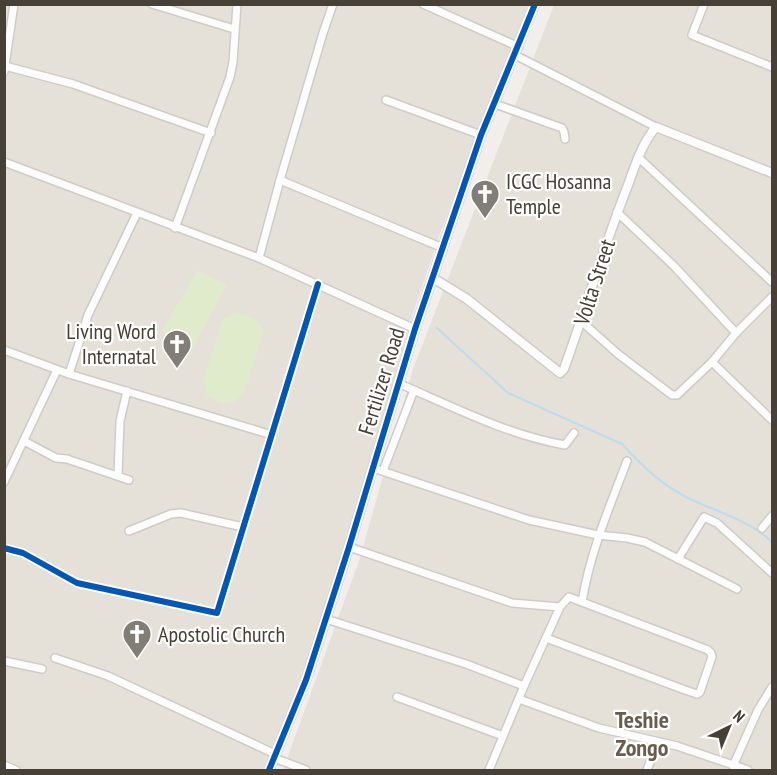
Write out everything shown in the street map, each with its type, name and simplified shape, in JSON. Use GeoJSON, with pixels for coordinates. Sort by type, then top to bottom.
{"type":"FeatureCollection","features":[{"type":"Feature","properties":{"kind":"street"},"geometry":{"type":"LineString","coordinates":[[14,4],[6,41],[5,69],[74,84],[211,133]]}},
{"type":"Feature","properties":{"kind":"street"},"geometry":{"type":"LineString","coordinates":[[152,4],[234,29]]}},
{"type":"Feature","properties":{"kind":"street"},"geometry":{"type":"LineString","coordinates":[[175,228],[230,77],[237,4]]}},
{"type":"Feature","properties":{"kind":"street"},"geometry":{"type":"LineString","coordinates":[[260,258],[280,180],[333,4]]}},
{"type":"Feature","properties":{"kind":"street"},"geometry":{"type":"LineString","coordinates":[[423,4],[434,7],[656,127],[772,173]]}},
{"type":"Feature","properties":{"kind":"street","name":"Fertilizer Road"},"geometry":{"type":"LineString","coordinates":[[269,771],[306,680],[416,328],[481,135],[535,4]]}},
{"type":"Feature","properties":{"kind":"street"},"geometry":{"type":"LineString","coordinates":[[704,4],[692,35],[772,67]]}},
{"type":"Feature","properties":{"kind":"street"},"geometry":{"type":"LineString","coordinates":[[386,100],[481,135]]}},
{"type":"Feature","properties":{"kind":"street"},"geometry":{"type":"LineString","coordinates":[[495,104],[562,128],[565,139]]}},
{"type":"Feature","properties":{"kind":"street","name":"Volta Street"},"geometry":{"type":"LineString","coordinates":[[433,278],[467,299],[561,373],[564,372],[617,212],[650,134],[656,127]]}},
{"type":"Feature","properties":{"kind":"street"},"geometry":{"type":"LineString","coordinates":[[639,158],[772,282]]}},
{"type":"Feature","properties":{"kind":"street"},"geometry":{"type":"LineString","coordinates":[[4,162],[260,258],[416,328]]}},
{"type":"Feature","properties":{"kind":"street"},"geometry":{"type":"LineString","coordinates":[[280,180],[443,248]]}},
{"type":"Feature","properties":{"kind":"street"},"geometry":{"type":"LineString","coordinates":[[617,212],[674,266],[736,333]]}},
{"type":"Feature","properties":{"kind":"street"},"geometry":{"type":"LineString","coordinates":[[69,374],[88,315],[137,213]]}},
{"type":"Feature","properties":{"kind":"street"},"geometry":{"type":"LineString","coordinates":[[4,548],[23,553],[77,582],[217,614],[318,284]]}},
{"type":"Feature","properties":{"kind":"street"},"geometry":{"type":"LineString","coordinates":[[582,321],[618,354],[672,395],[680,393],[712,362],[736,333],[772,297]]}},
{"type":"Feature","properties":{"kind":"street"},"geometry":{"type":"LineString","coordinates":[[4,350],[69,374],[272,435]]}},
{"type":"Feature","properties":{"kind":"street"},"geometry":{"type":"LineString","coordinates":[[712,362],[772,420]]}},
{"type":"Feature","properties":{"kind":"street"},"geometry":{"type":"LineString","coordinates":[[4,482],[57,370]]}},
{"type":"Feature","properties":{"kind":"street"},"geometry":{"type":"LineString","coordinates":[[400,384],[532,437],[566,445],[574,434]]}},
{"type":"Feature","properties":{"kind":"street"},"geometry":{"type":"LineString","coordinates":[[383,471],[414,390]]}},
{"type":"Feature","properties":{"kind":"street"},"geometry":{"type":"LineString","coordinates":[[118,476],[120,421],[127,392]]}},
{"type":"Feature","properties":{"kind":"street"},"geometry":{"type":"LineString","coordinates":[[24,441],[56,458],[67,459],[129,480]]}},
{"type":"Feature","properties":{"kind":"street"},"geometry":{"type":"LineString","coordinates":[[582,602],[588,567],[598,535],[627,461]]}},
{"type":"Feature","properties":{"kind":"street"},"geometry":{"type":"LineString","coordinates":[[373,468],[529,520],[598,535],[645,542],[737,589]]}},
{"type":"Feature","properties":{"kind":"street"},"geometry":{"type":"LineString","coordinates":[[129,531],[171,514],[181,513],[243,527]]}},
{"type":"Feature","properties":{"kind":"street"},"geometry":{"type":"LineString","coordinates":[[762,528],[772,516]]}},
{"type":"Feature","properties":{"kind":"street"},"geometry":{"type":"LineString","coordinates":[[678,559],[704,517],[717,523],[772,573]]}},
{"type":"Feature","properties":{"kind":"street"},"geometry":{"type":"LineString","coordinates":[[349,547],[512,603],[560,607]]}},
{"type":"Feature","properties":{"kind":"street"},"geometry":{"type":"LineString","coordinates":[[489,771],[524,686],[560,607],[569,597],[711,653],[712,657],[699,693],[546,638]]}},
{"type":"Feature","properties":{"kind":"street"},"geometry":{"type":"LineString","coordinates":[[326,618],[466,664],[524,686]]}},
{"type":"Feature","properties":{"kind":"street"},"geometry":{"type":"LineString","coordinates":[[56,658],[108,676],[306,771]]}},
{"type":"Feature","properties":{"kind":"street"},"geometry":{"type":"LineString","coordinates":[[4,661],[42,669]]}},
{"type":"Feature","properties":{"kind":"street"},"geometry":{"type":"LineString","coordinates":[[733,766],[758,710],[772,687]]}},
{"type":"Feature","properties":{"kind":"street"},"geometry":{"type":"LineString","coordinates":[[397,697],[503,736]]}},
{"type":"Feature","properties":{"kind":"street"},"geometry":{"type":"LineString","coordinates":[[519,699],[599,728],[677,746],[747,770]]}},
{"type":"Feature","properties":{"kind":"street"},"geometry":{"type":"LineString","coordinates":[[647,771],[657,742]]}},
{"type":"Feature","properties":{"kind":"street"},"geometry":{"type":"LineString","coordinates":[[4,765],[16,771]]}},
{"type":"Feature","properties":{"kind":"shaded area"},"geometry":{"type":"Polygon","coordinates":[[[5,5],[529,5],[440,234],[414,310],[348,541],[304,675],[265,770],[5,770],[5,5]]]}},
{"type":"Feature","properties":{"kind":"shaded area"},"geometry":{"type":"Polygon","coordinates":[[[554,5],[772,5],[772,770],[283,770],[360,558],[413,369],[554,5]]]}},
{"type":"Feature","properties":{"kind":"green space"},"geometry":{"type":"Polygon","coordinates":[[[197,270],[227,285],[193,348],[162,331],[197,270]]]}},
{"type":"Feature","properties":{"kind":"green space"},"geometry":{"type":"Polygon","coordinates":[[[237,313],[254,318],[264,332],[244,394],[234,402],[220,403],[207,395],[203,380],[223,319],[237,313]]]}},
{"type":"Feature","properties":{"kind":"waterway"},"geometry":{"type":"LineString","coordinates":[[437,328],[508,393],[622,444],[668,486],[686,497],[753,527],[772,542]]}},
{"type":"Feature","properties":{"kind":"cycle path"},"geometry":{"type":"LineString","coordinates":[[269,770],[306,680],[415,329],[481,135],[535,4]]}},
{"type":"Feature","properties":{"kind":"cycle path"},"geometry":{"type":"LineString","coordinates":[[4,548],[23,553],[77,583],[217,613],[318,284]]}},
{"type":"Feature","properties":{"kind":"place","name":"ICGC Hosanna Temple"},"geometry":{"type":"Point","coordinates":[485,220]}},
{"type":"Feature","properties":{"kind":"place","name":"Living Word Internatal"},"geometry":{"type":"Point","coordinates":[177,370]}},
{"type":"Feature","properties":{"kind":"place","name":"Apostolic Church"},"geometry":{"type":"Point","coordinates":[137,660]}},
{"type":"Feature","properties":{"kind":"district","name":"Teshie Zongo"},"geometry":{"type":"Point","coordinates":[642,734]}}]}
